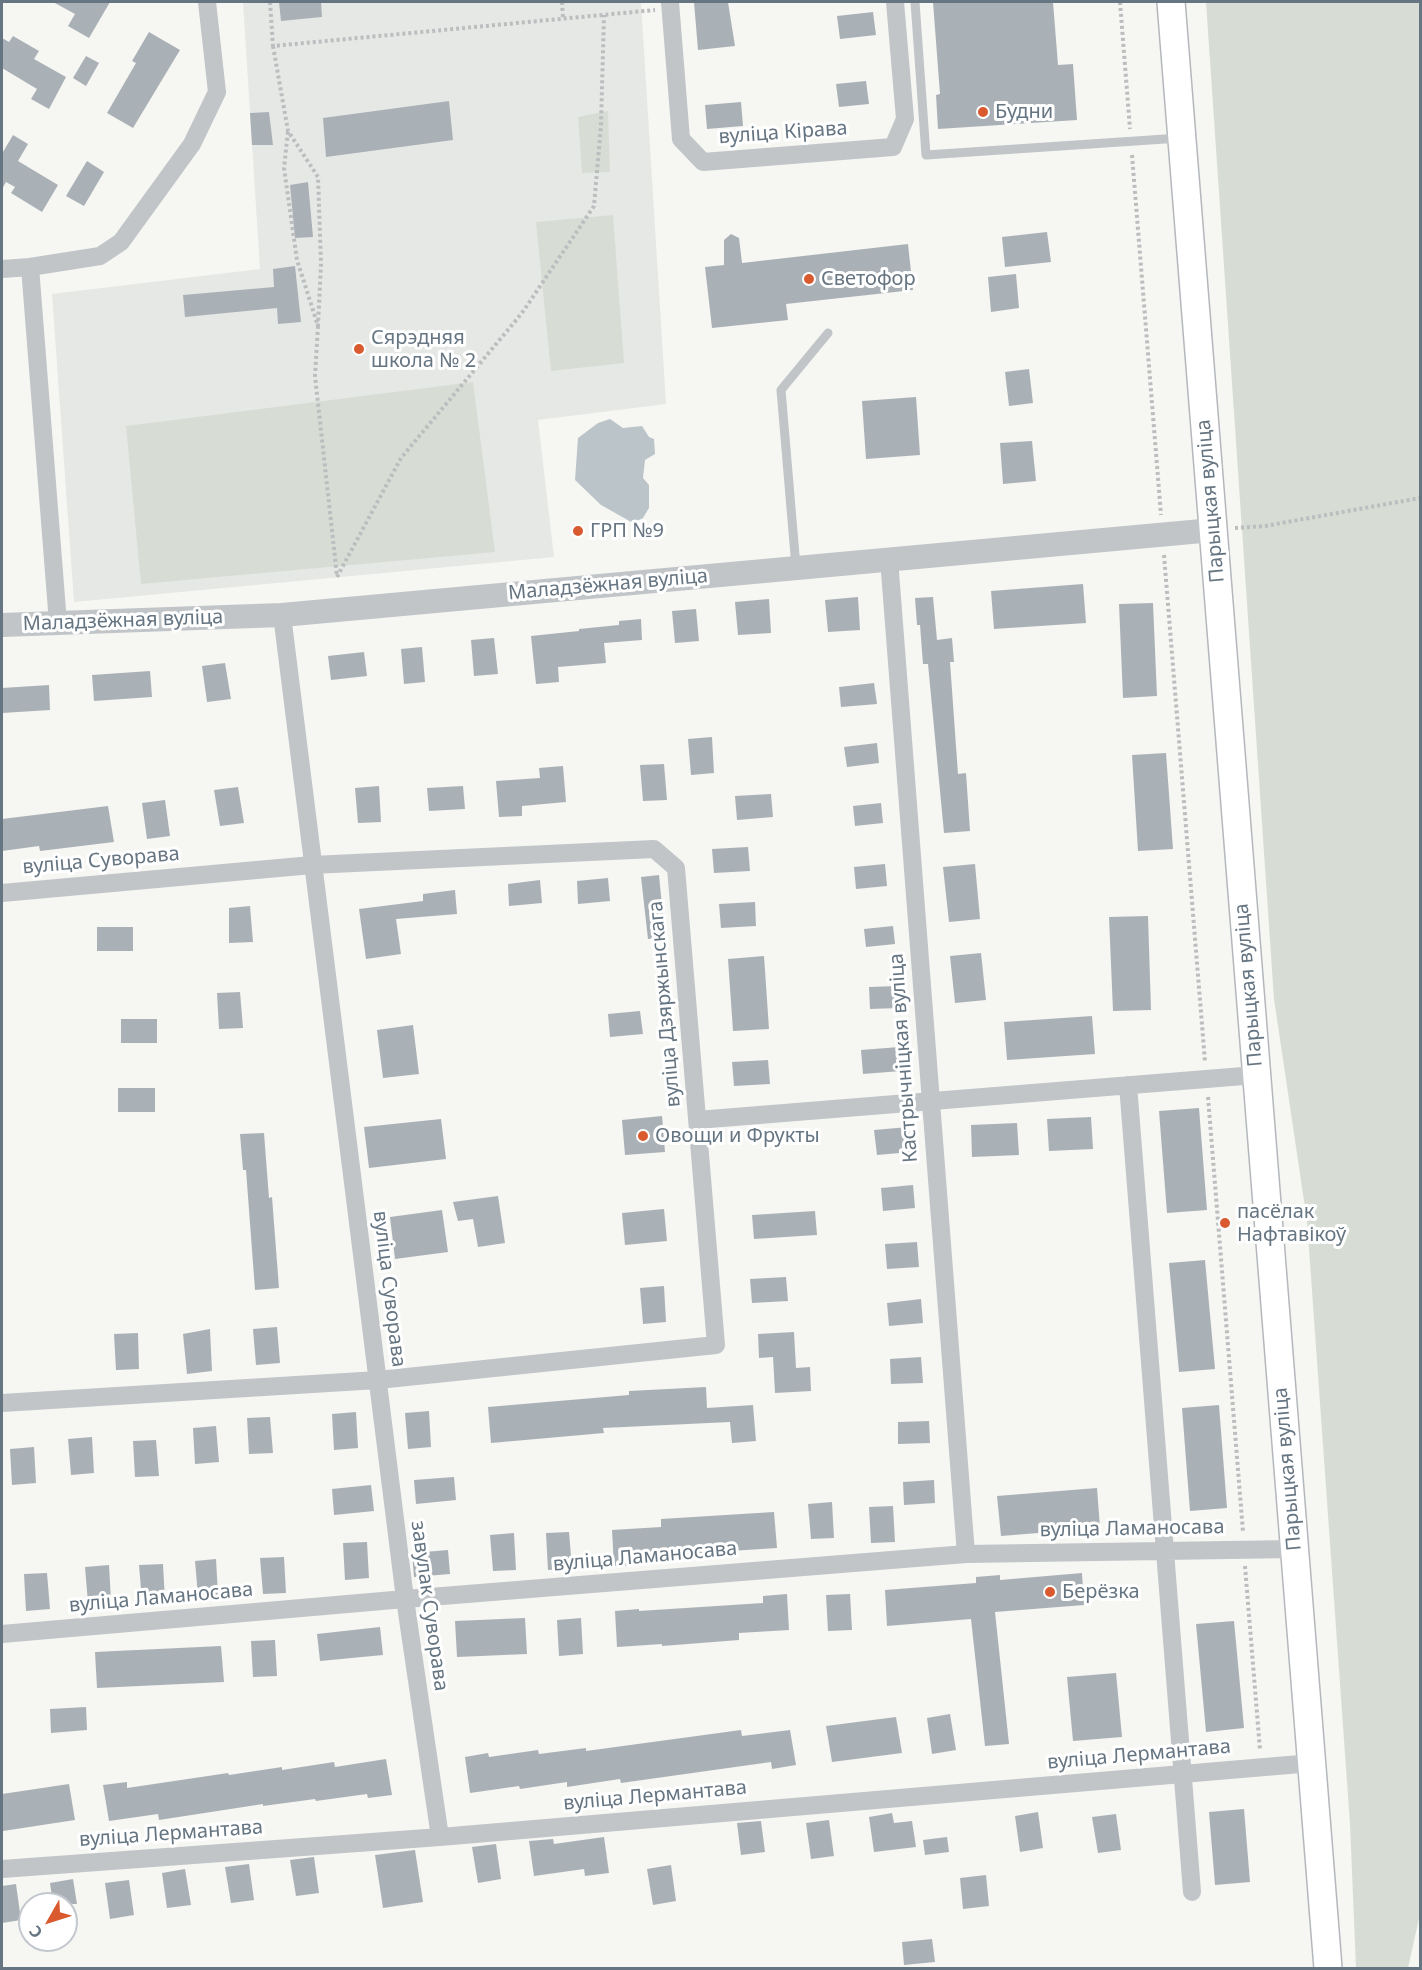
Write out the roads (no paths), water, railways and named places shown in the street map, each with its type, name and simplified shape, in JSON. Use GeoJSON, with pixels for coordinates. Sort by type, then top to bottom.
{"type":"FeatureCollection","features":[{"type":"Feature","properties":{"kind":"main road","name":"Парыцкая вуліца"},"geometry":{"type":"LineString","coordinates":[[1172,2],[1328,1968]]}},
{"type":"Feature","properties":{"kind":"street"},"geometry":{"type":"LineString","coordinates":[[2,269],[100,256],[121,242],[192,144],[217,92],[207,2]]}},
{"type":"Feature","properties":{"kind":"street","name":"вуліца Кірава"},"geometry":{"type":"LineString","coordinates":[[670,5],[681,139],[704,162],[893,147],[905,119],[895,2]]}},
{"type":"Feature","properties":{"kind":"street"},"geometry":{"type":"LineString","coordinates":[[30,267],[58,623]]}},
{"type":"Feature","properties":{"kind":"street","name":"Маладзёжная вуліца"},"geometry":{"type":"LineString","coordinates":[[2,625],[282,615],[1213,530]]}},
{"type":"Feature","properties":{"kind":"street","name":"Кастрычніцкая вуліца"},"geometry":{"type":"LineString","coordinates":[[889,559],[966,1554]]}},
{"type":"Feature","properties":{"kind":"street","name":"вуліца Суворава"},"geometry":{"type":"LineString","coordinates":[[2,1403],[378,1380],[282,615]]}},
{"type":"Feature","properties":{"kind":"street","name":"вуліца Дзяржынскага"},"geometry":{"type":"LineString","coordinates":[[312,865],[654,849],[676,868],[716,1346],[378,1380]]}},
{"type":"Feature","properties":{"kind":"street","name":"вуліца Суворава"},"geometry":{"type":"LineString","coordinates":[[2,893],[312,865]]}},
{"type":"Feature","properties":{"kind":"street"},"geometry":{"type":"LineString","coordinates":[[697,1120],[1256,1075]]}},
{"type":"Feature","properties":{"kind":"street"},"geometry":{"type":"LineString","coordinates":[[1128,1085],[1192,1892]]}},
{"type":"Feature","properties":{"kind":"street","name":"завулак Суворава"},"geometry":{"type":"LineString","coordinates":[[378,1380],[405,1599],[440,1837]]}},
{"type":"Feature","properties":{"kind":"street","name":"вуліца Ламаносава"},"geometry":{"type":"LineString","coordinates":[[2,1634],[966,1554],[1294,1549]]}},
{"type":"Feature","properties":{"kind":"street","name":"вуліца Лермантава"},"geometry":{"type":"LineString","coordinates":[[2,1869],[440,1837],[1312,1763]]}},
{"type":"Feature","properties":{"kind":"lane"},"geometry":{"type":"LineString","coordinates":[[915,2],[926,155],[1182,138]]}},
{"type":"Feature","properties":{"kind":"lane"},"geometry":{"type":"LineString","coordinates":[[796,567],[781,390],[828,333]]}},
{"type":"Feature","properties":{"kind":"place","name":"Будни"},"geometry":{"type":"Point","coordinates":[983,112]}},
{"type":"Feature","properties":{"kind":"place","name":"Светофор"},"geometry":{"type":"Point","coordinates":[809,279]}},
{"type":"Feature","properties":{"kind":"place","name":"Сярэдняя школа № 2"},"geometry":{"type":"Point","coordinates":[359,349]}},
{"type":"Feature","properties":{"kind":"place","name":"ГРП №9"},"geometry":{"type":"Point","coordinates":[578,531]}},
{"type":"Feature","properties":{"kind":"place","name":"Овощи и Фрукты"},"geometry":{"type":"Point","coordinates":[643,1136]}},
{"type":"Feature","properties":{"kind":"place","name":"пасёлак Нафтавікоў"},"geometry":{"type":"Point","coordinates":[1225,1223]}},
{"type":"Feature","properties":{"kind":"place","name":"Берёзка"},"geometry":{"type":"Point","coordinates":[1050,1592]}}]}
